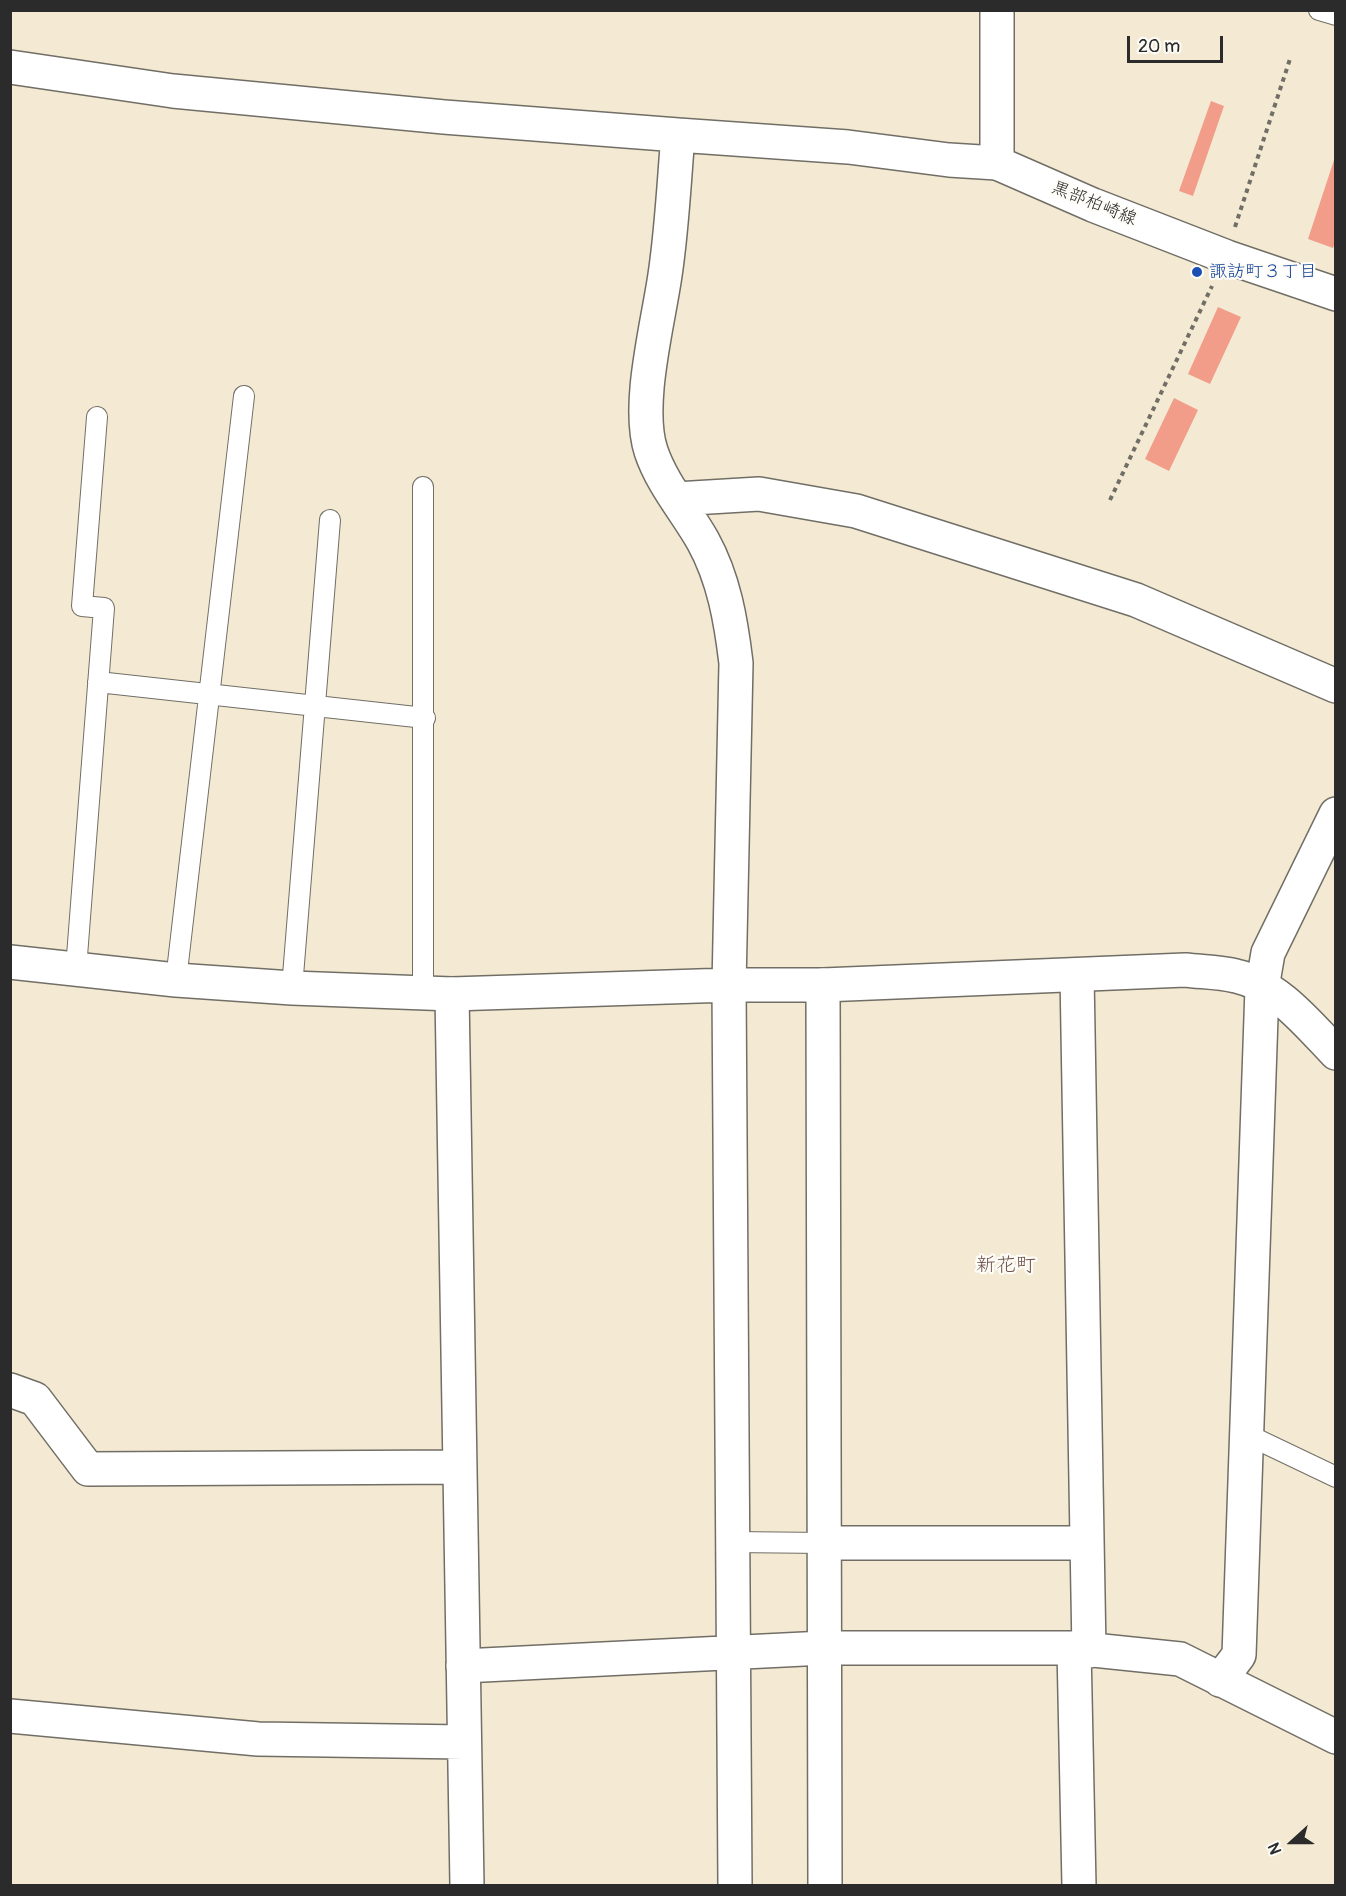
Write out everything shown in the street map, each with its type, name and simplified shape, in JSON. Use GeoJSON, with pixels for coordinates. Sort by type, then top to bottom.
{"type":"FeatureCollection","features":[{"type":"Feature","properties":{"kind":"street"},"geometry":{"type":"LineString","coordinates":[[10,67],[173,91],[444,117],[849,147],[949,160],[997,162],[997,10]]}},
{"type":"Feature","properties":{"kind":"street"},"geometry":{"type":"LineString","coordinates":[[678,135],[665,273],[650,366],[646,429],[660,474],[704,544],[718,576],[731,620],[736,663],[729,985],[735,1886]]}},
{"type":"Feature","properties":{"kind":"street","name":"黒部柏崎線"},"geometry":{"type":"LineString","coordinates":[[997,162],[1093,206],[1227,257],[1335,294]]}},
{"type":"Feature","properties":{"kind":"street"},"geometry":{"type":"LineString","coordinates":[[676,499],[759,494],[856,512],[1136,600],[1335,686]]}},
{"type":"Feature","properties":{"kind":"street"},"geometry":{"type":"LineString","coordinates":[[1220,1680],[1239,1654],[1262,988],[1268,953],[1335,814]]}},
{"type":"Feature","properties":{"kind":"street"},"geometry":{"type":"LineString","coordinates":[[10,962],[176,980],[438,994],[729,985],[823,985],[1185,970],[1238,976],[1262,988],[1287,1003],[1335,1053]]}},
{"type":"Feature","properties":{"kind":"street"},"geometry":{"type":"LineString","coordinates":[[1077,975],[1087,1543],[1082,1650],[1080,1886]]}},
{"type":"Feature","properties":{"kind":"street"},"geometry":{"type":"LineString","coordinates":[[823,985],[825,1886]]}},
{"type":"Feature","properties":{"kind":"street"},"geometry":{"type":"LineString","coordinates":[[438,994],[460,1467],[467,1886]]}},
{"type":"Feature","properties":{"kind":"street"},"geometry":{"type":"LineString","coordinates":[[10,1390],[35,1399],[88,1469],[460,1467]]}},
{"type":"Feature","properties":{"kind":"street"},"geometry":{"type":"LineString","coordinates":[[824,1543],[1087,1543]]}},
{"type":"Feature","properties":{"kind":"street"},"geometry":{"type":"LineString","coordinates":[[463,1666],[824,1648],[1082,1650],[1180,1659],[1335,1737]]}},
{"type":"Feature","properties":{"kind":"street"},"geometry":{"type":"LineString","coordinates":[[10,1716],[258,1739],[464,1742]]}},
{"type":"Feature","properties":{"kind":"lane"},"geometry":{"type":"LineString","coordinates":[[1319,10],[1335,15]]}},
{"type":"Feature","properties":{"kind":"lane"},"geometry":{"type":"LineString","coordinates":[[176,980],[244,396]]}},
{"type":"Feature","properties":{"kind":"lane"},"geometry":{"type":"LineString","coordinates":[[76,969],[104,608],[82,606],[97,417]]}},
{"type":"Feature","properties":{"kind":"lane"},"geometry":{"type":"LineString","coordinates":[[423,486],[425,718],[438,994]]}},
{"type":"Feature","properties":{"kind":"lane"},"geometry":{"type":"LineString","coordinates":[[292,988],[330,520]]}},
{"type":"Feature","properties":{"kind":"lane"},"geometry":{"type":"LineString","coordinates":[[98,682],[425,718]]}},
{"type":"Feature","properties":{"kind":"lane"},"geometry":{"type":"LineString","coordinates":[[1248,1435],[1335,1477]]}},
{"type":"Feature","properties":{"kind":"lane"},"geometry":{"type":"LineString","coordinates":[[732,1542],[824,1543]]}},
{"type":"Feature","properties":{"kind":"building"},"geometry":{"type":"Polygon","coordinates":[[[1211,101],[1224,106],[1193,196],[1179,191],[1211,101]]]}},
{"type":"Feature","properties":{"kind":"building"},"geometry":{"type":"Polygon","coordinates":[[[1335,157],[1336,240],[1333,248],[1308,239],[1335,157]]]}},
{"type":"Feature","properties":{"kind":"building"},"geometry":{"type":"Polygon","coordinates":[[[1218,307],[1241,317],[1210,384],[1188,374],[1218,307]]]}},
{"type":"Feature","properties":{"kind":"building"},"geometry":{"type":"Polygon","coordinates":[[[1174,398],[1198,410],[1169,471],[1145,459],[1174,398]]]}},
{"type":"Feature","properties":{"kind":"place","name":"諏訪町３丁目"},"geometry":{"type":"Point","coordinates":[1197,272]}},
{"type":"Feature","properties":{"kind":"district","name":"新花町"},"geometry":{"type":"Point","coordinates":[1006,1266]}}]}
